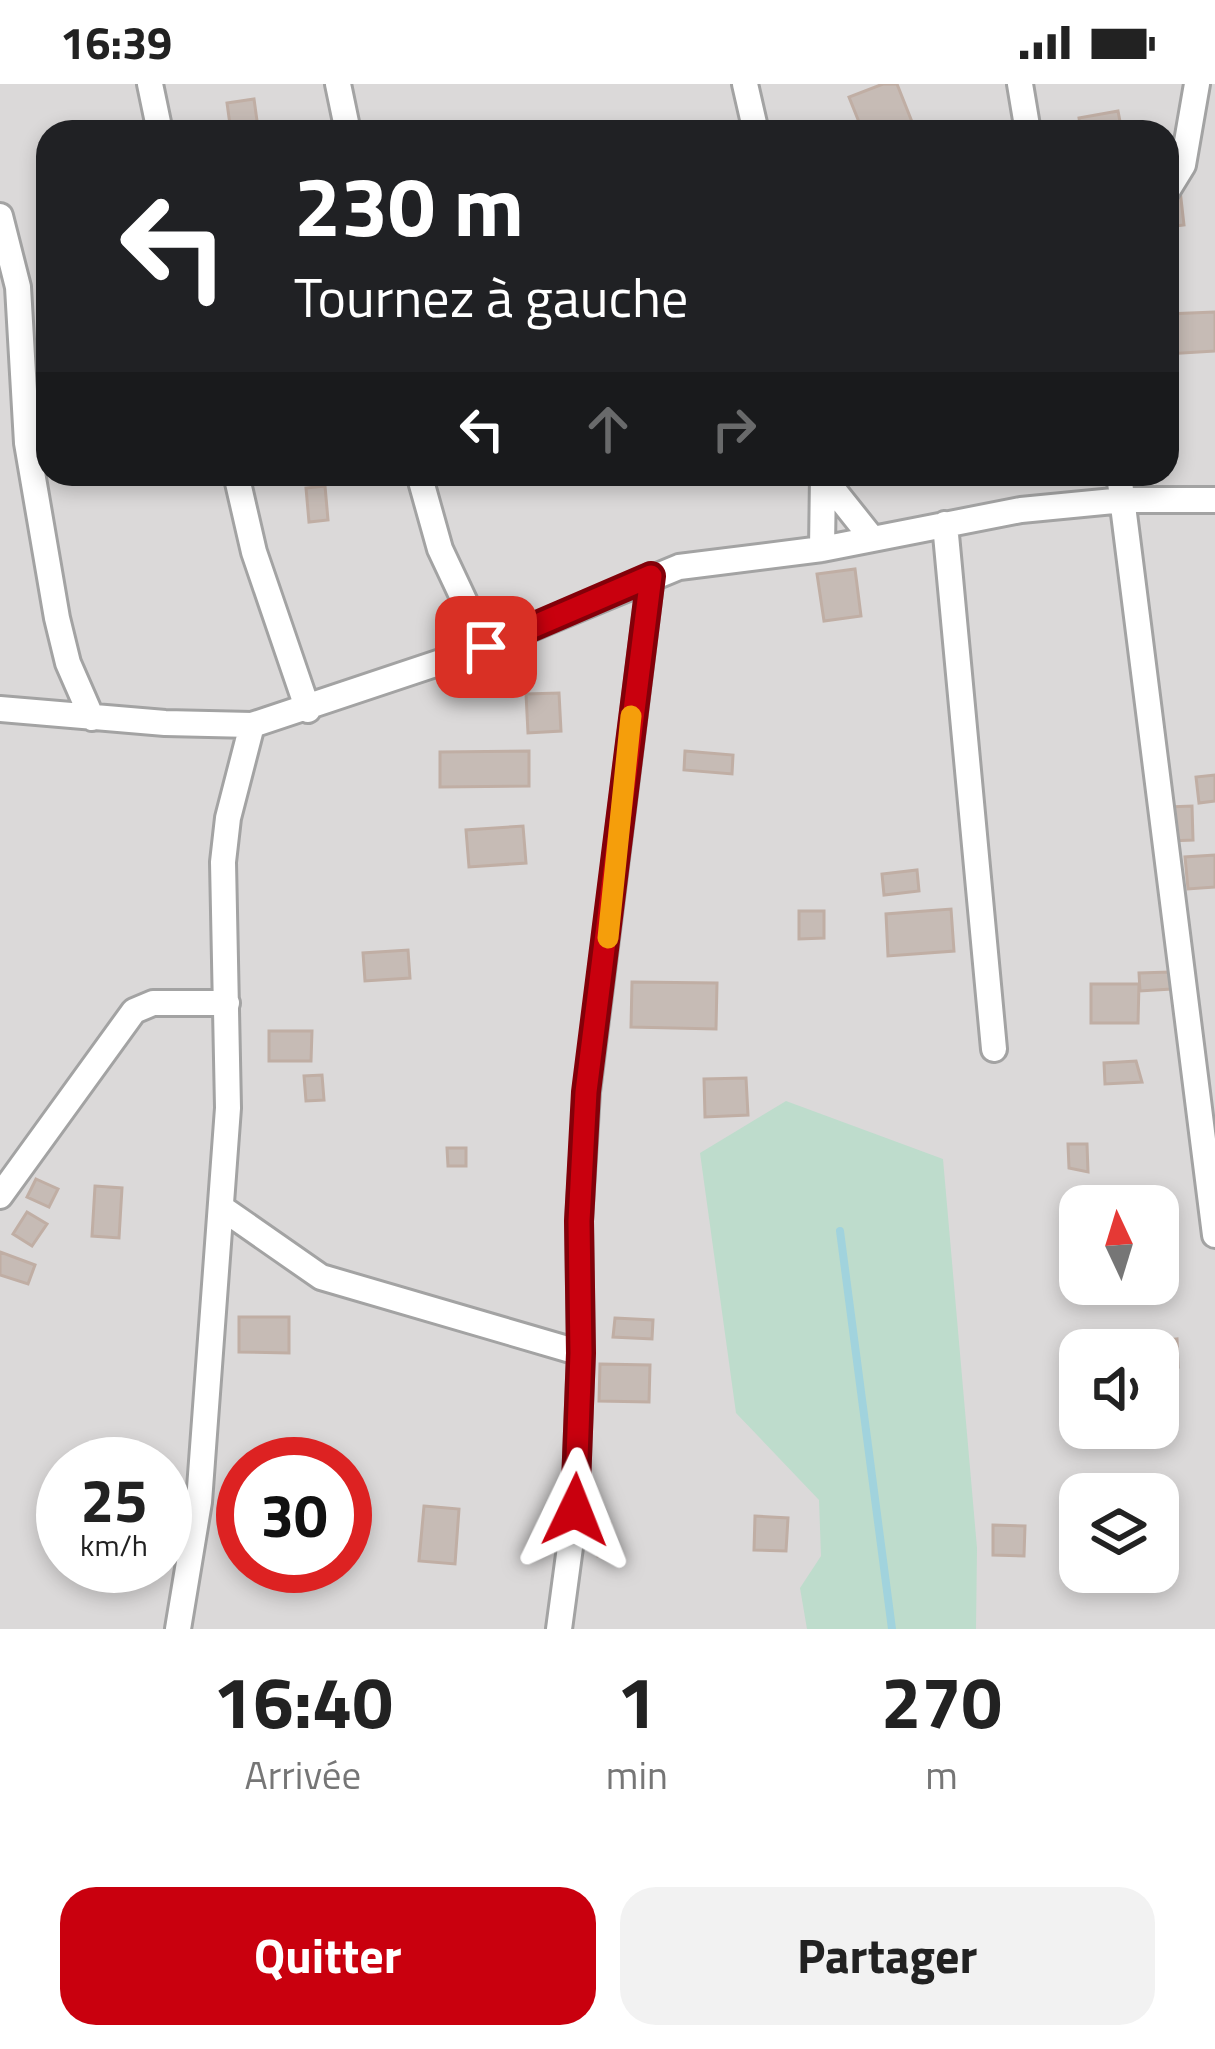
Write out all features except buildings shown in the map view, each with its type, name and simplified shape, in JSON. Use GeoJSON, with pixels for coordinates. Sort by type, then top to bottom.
{"type":"FeatureCollection","features":[{"type":"Feature","properties":{"kind":"street"},"geometry":{"type":"LineString","coordinates":[[150,84],[158,120]]}},
{"type":"Feature","properties":{"kind":"street"},"geometry":{"type":"LineString","coordinates":[[338,84],[346,120]]}},
{"type":"Feature","properties":{"kind":"street"},"geometry":{"type":"LineString","coordinates":[[745,84],[752,120]]}},
{"type":"Feature","properties":{"kind":"street"},"geometry":{"type":"LineString","coordinates":[[1020,84],[1026,120]]}},
{"type":"Feature","properties":{"kind":"street"},"geometry":{"type":"LineString","coordinates":[[1179,172],[1197,84]]}},
{"type":"Feature","properties":{"kind":"street"},"geometry":{"type":"LineString","coordinates":[[0,216],[18,287],[27,443],[57,618],[68,664],[92,718]]}},
{"type":"Feature","properties":{"kind":"street"},"geometry":{"type":"LineString","coordinates":[[239,486],[254,552],[308,710]]}},
{"type":"Feature","properties":{"kind":"street"},"geometry":{"type":"LineString","coordinates":[[422,486],[440,549],[486,647]]}},
{"type":"Feature","properties":{"kind":"street"},"geometry":{"type":"LineString","coordinates":[[822,549],[823,486]]}},
{"type":"Feature","properties":{"kind":"street"},"geometry":{"type":"LineString","coordinates":[[831,486],[872,537]]}},
{"type":"Feature","properties":{"kind":"street"},"geometry":{"type":"LineString","coordinates":[[1121,486],[1215,1235]]}},
{"type":"Feature","properties":{"kind":"street"},"geometry":{"type":"LineString","coordinates":[[0,709],[253,725],[486,647],[679,567],[822,549],[1021,510],[1124,500],[1215,500]]}},
{"type":"Feature","properties":{"kind":"street"},"geometry":{"type":"LineString","coordinates":[[945,524],[994,1048]]}},
{"type":"Feature","properties":{"kind":"street"},"geometry":{"type":"LineString","coordinates":[[559,1629],[575,1510],[581,1353],[579,1221],[586,1092],[651,576]]}},
{"type":"Feature","properties":{"kind":"street"},"geometry":{"type":"LineString","coordinates":[[178,1629],[199,1502],[228,1108],[224,862],[228,818],[253,725]]}},
{"type":"Feature","properties":{"kind":"street"},"geometry":{"type":"LineString","coordinates":[[0,1196],[134,1011],[153,1003],[227,1003]]}},
{"type":"Feature","properties":{"kind":"street"},"geometry":{"type":"LineString","coordinates":[[222,1208],[321,1277],[581,1353]]}},
{"type":"Feature","properties":{"kind":"shaded area"},"geometry":{"type":"Polygon","coordinates":[[[0,84],[1215,84],[1215,1629],[0,1629],[0,84]]]}},
{"type":"Feature","properties":{"kind":"green space"},"geometry":{"type":"Polygon","coordinates":[[[786,1101],[943,1159],[977,1548],[976,1629],[807,1629],[800,1588],[821,1556],[819,1500],[736,1413],[700,1153],[786,1101]]]}},
{"type":"Feature","properties":{"kind":"waterway"},"geometry":{"type":"LineString","coordinates":[[840,1231],[892,1629]]}},
{"type":"Feature","properties":{"kind":"slow traffic"},"geometry":{"type":"LineString","coordinates":[[608,938],[631,716]]}},
{"type":"Feature","properties":{"kind":"route"},"geometry":{"type":"LineString","coordinates":[[486,647],[651,576],[622,794],[615,892],[586,1092],[579,1221],[581,1353],[575,1510]]}}]}
